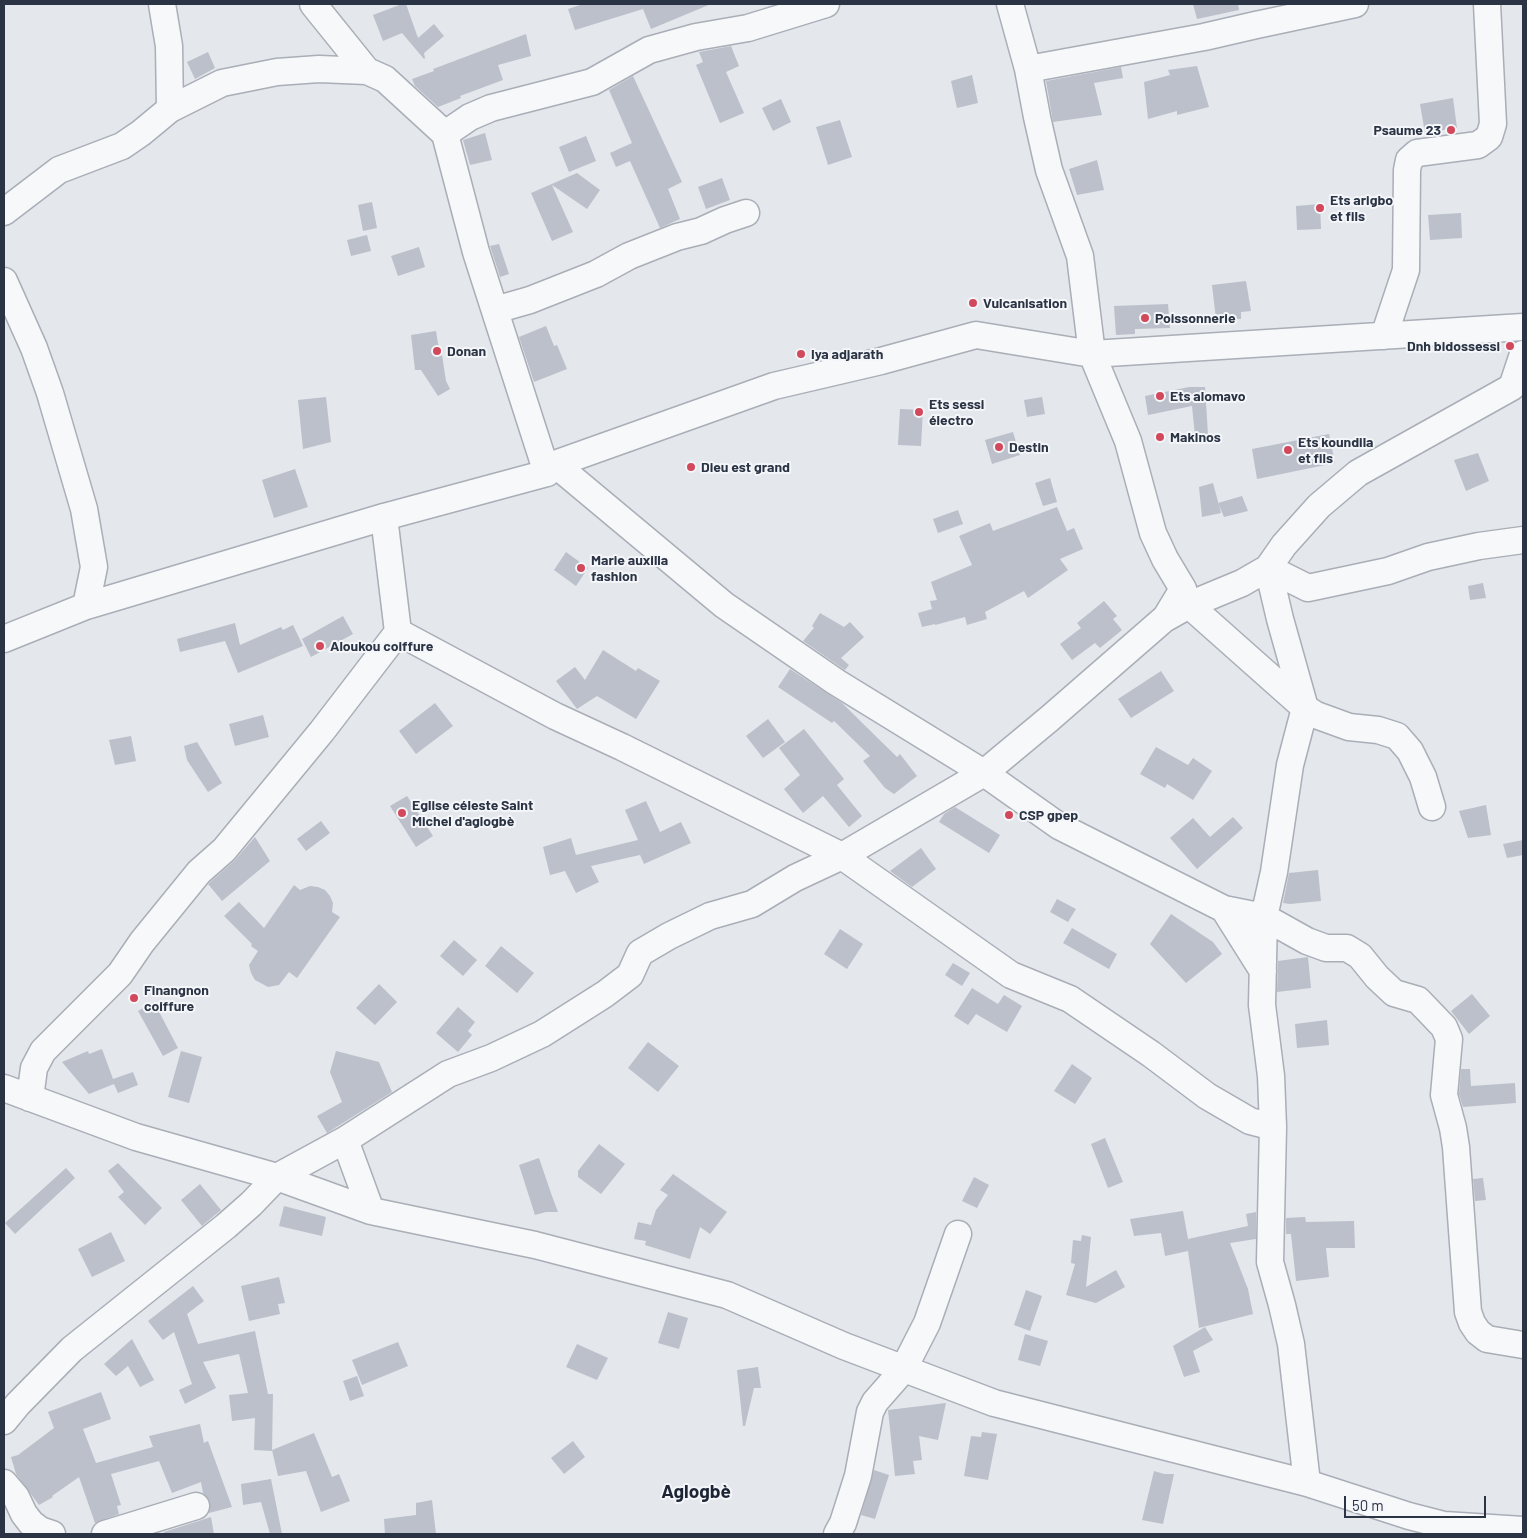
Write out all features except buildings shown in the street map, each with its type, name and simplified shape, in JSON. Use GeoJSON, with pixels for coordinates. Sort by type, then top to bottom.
{"type":"FeatureCollection","features":[{"type":"Feature","properties":{"kind":"street"},"geometry":{"type":"LineString","coordinates":[[162,4],[169,46],[170,109]]}},
{"type":"Feature","properties":{"kind":"street"},"geometry":{"type":"LineString","coordinates":[[313,4],[367,71]]}},
{"type":"Feature","properties":{"kind":"street"},"geometry":{"type":"LineString","coordinates":[[748,28],[763,4]]}},
{"type":"Feature","properties":{"kind":"street"},"geometry":{"type":"LineString","coordinates":[[445,134],[470,117],[491,108],[592,82],[649,50],[696,37],[748,28],[826,4]]}},
{"type":"Feature","properties":{"kind":"street"},"geometry":{"type":"LineString","coordinates":[[1010,4],[1028,69],[1050,170],[1080,256],[1092,354],[1128,441],[1153,532],[1165,559],[1186,597],[1305,708],[1316,715],[1349,727],[1378,730],[1397,736],[1410,751],[1423,777],[1432,807]]}},
{"type":"Feature","properties":{"kind":"street"},"geometry":{"type":"LineString","coordinates":[[1028,69],[1204,37],[1255,14],[1356,4]]}},
{"type":"Feature","properties":{"kind":"street"},"geometry":{"type":"LineString","coordinates":[[1384,336],[1406,270],[1407,170],[1409,160],[1417,153],[1478,145],[1489,137],[1493,124],[1487,4]]}},
{"type":"Feature","properties":{"kind":"street"},"geometry":{"type":"LineString","coordinates":[[4,212],[59,170],[122,146],[170,109],[222,83],[268,74],[319,69],[367,71],[385,79],[445,134],[476,252],[551,468],[724,605],[836,682],[984,773],[1059,826],[1224,909],[1264,917],[1307,941],[1326,948],[1347,948],[1360,956],[1377,977],[1394,993],[1418,1000],[1444,1027],[1449,1039],[1444,1095],[1456,1147],[1468,1312],[1478,1332],[1487,1339],[1523,1345]]}},
{"type":"Feature","properties":{"kind":"street"},"geometry":{"type":"LineString","coordinates":[[495,310],[530,300],[596,274],[629,256],[746,213]]}},
{"type":"Feature","properties":{"kind":"street"},"geometry":{"type":"LineString","coordinates":[[4,281],[34,348],[47,384],[84,509],[94,567],[86,606]]}},
{"type":"Feature","properties":{"kind":"street"},"geometry":{"type":"LineString","coordinates":[[4,638],[86,606],[551,468],[774,386],[881,361],[976,335],[1092,354],[1523,327]]}},
{"type":"Feature","properties":{"kind":"street"},"geometry":{"type":"LineString","coordinates":[[4,1421],[72,1349],[226,1226],[252,1204],[277,1177],[345,1140],[448,1074],[520,1046],[542,1034],[605,994],[630,975],[640,953],[669,936],[710,916],[752,904],[795,878],[842,856],[984,773],[1164,619],[1186,597],[1242,583],[1268,568],[1284,544],[1319,506],[1358,473],[1512,387],[1523,354]]}},
{"type":"Feature","properties":{"kind":"street"},"geometry":{"type":"LineString","coordinates":[[30,1098],[34,1068],[43,1051],[120,974],[158,922],[199,872],[224,850],[322,732],[398,632],[384,517]]}},
{"type":"Feature","properties":{"kind":"street"},"geometry":{"type":"LineString","coordinates":[[1268,568],[1308,588],[1388,571],[1428,557],[1479,546],[1523,540]]}},
{"type":"Feature","properties":{"kind":"street"},"geometry":{"type":"LineString","coordinates":[[1268,568],[1305,708],[1290,766],[1274,872],[1264,917],[1262,1004],[1271,1076],[1273,1127],[1270,1262],[1291,1344],[1307,1483]]}},
{"type":"Feature","properties":{"kind":"street"},"geometry":{"type":"LineString","coordinates":[[398,632],[555,716],[622,747],[842,856],[1010,975],[1070,1000],[1151,1054],[1207,1096],[1250,1121],[1273,1127]]}},
{"type":"Feature","properties":{"kind":"street"},"geometry":{"type":"LineString","coordinates":[[1224,909],[1263,971]]}},
{"type":"Feature","properties":{"kind":"street"},"geometry":{"type":"LineString","coordinates":[[4,1088],[136,1137],[277,1177],[371,1212],[535,1246],[727,1296],[903,1370],[994,1403],[1307,1483],[1409,1516],[1440,1530],[1523,1530]]}},
{"type":"Feature","properties":{"kind":"street"},"geometry":{"type":"LineString","coordinates":[[345,1140],[371,1212]]}},
{"type":"Feature","properties":{"kind":"street"},"geometry":{"type":"LineString","coordinates":[[837,1534],[843,1523],[858,1476],[870,1412],[875,1402],[903,1370],[928,1323],[958,1234]]}},
{"type":"Feature","properties":{"kind":"street"},"geometry":{"type":"LineString","coordinates":[[4,1483],[16,1497],[14,1517],[52,1534]]}},
{"type":"Feature","properties":{"kind":"street"},"geometry":{"type":"LineString","coordinates":[[105,1534],[196,1506]]}},
{"type":"Feature","properties":{"kind":"place","name":"Psaume 23"},"geometry":{"type":"Point","coordinates":[1451,130]}},
{"type":"Feature","properties":{"kind":"place","name":"Ets arigbo et fils"},"geometry":{"type":"Point","coordinates":[1320,208]}},
{"type":"Feature","properties":{"kind":"place","name":"Vulcanisation"},"geometry":{"type":"Point","coordinates":[973,303]}},
{"type":"Feature","properties":{"kind":"place","name":"Poissonnerie"},"geometry":{"type":"Point","coordinates":[1145,318]}},
{"type":"Feature","properties":{"kind":"place","name":"Dnh bidossessi"},"geometry":{"type":"Point","coordinates":[1510,346]}},
{"type":"Feature","properties":{"kind":"place","name":"Donan"},"geometry":{"type":"Point","coordinates":[437,351]}},
{"type":"Feature","properties":{"kind":"place","name":"Iya adjarath"},"geometry":{"type":"Point","coordinates":[801,354]}},
{"type":"Feature","properties":{"kind":"place","name":"Ets alomavo"},"geometry":{"type":"Point","coordinates":[1160,396]}},
{"type":"Feature","properties":{"kind":"place","name":"Ets sessi électro"},"geometry":{"type":"Point","coordinates":[919,412]}},
{"type":"Feature","properties":{"kind":"place","name":"Makinos"},"geometry":{"type":"Point","coordinates":[1160,437]}},
{"type":"Feature","properties":{"kind":"place","name":"Destin"},"geometry":{"type":"Point","coordinates":[999,447]}},
{"type":"Feature","properties":{"kind":"place","name":"Ets koundila et fils"},"geometry":{"type":"Point","coordinates":[1288,450]}},
{"type":"Feature","properties":{"kind":"place","name":"Dieu est grand"},"geometry":{"type":"Point","coordinates":[691,467]}},
{"type":"Feature","properties":{"kind":"place","name":"Marie auxilla fashion"},"geometry":{"type":"Point","coordinates":[581,568]}},
{"type":"Feature","properties":{"kind":"place","name":"Aloukou coiffure"},"geometry":{"type":"Point","coordinates":[320,646]}},
{"type":"Feature","properties":{"kind":"place","name":"Eglise céleste Saint Michel d'aglogbè"},"geometry":{"type":"Point","coordinates":[402,813]}},
{"type":"Feature","properties":{"kind":"place","name":"CSP gpep"},"geometry":{"type":"Point","coordinates":[1009,815]}},
{"type":"Feature","properties":{"kind":"place","name":"Finangnon coiffure"},"geometry":{"type":"Point","coordinates":[134,998]}},
{"type":"Feature","properties":{"kind":"district","name":"Aglogbè"},"geometry":{"type":"Point","coordinates":[696,1492]}}]}
